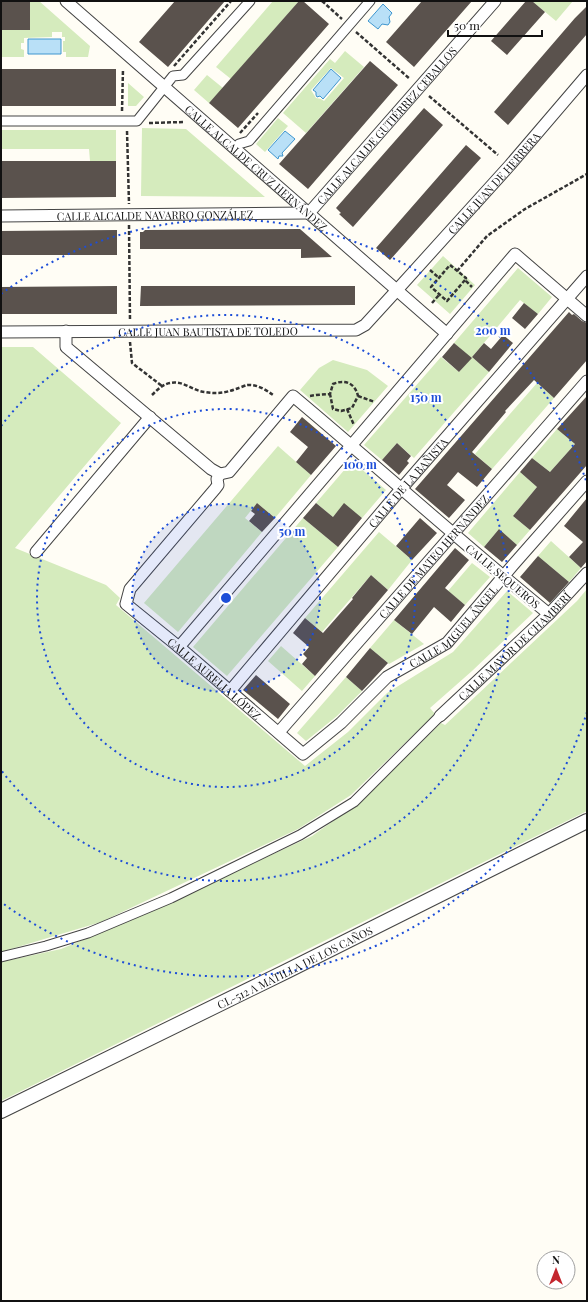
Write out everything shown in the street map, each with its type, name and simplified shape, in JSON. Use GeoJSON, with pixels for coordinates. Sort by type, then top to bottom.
{"type":"FeatureCollection","features":[{"type":"Feature","properties":{"kind":"street","name":"CALLE ALCALDE CRUZ HERNÁNDEZ"},"geometry":{"type":"LineString","coordinates":[[66,1],[447,334]]}},
{"type":"Feature","properties":{"kind":"street"},"geometry":{"type":"LineString","coordinates":[[1,121],[137,121],[173,76],[183,75],[250,1]]}},
{"type":"Feature","properties":{"kind":"street"},"geometry":{"type":"LineString","coordinates":[[235,149],[239,144],[249,141],[370,1]]}},
{"type":"Feature","properties":{"kind":"street","name":"CALLE ALCALDE GUTIÉRREZ CEBALLOS"},"geometry":{"type":"LineString","coordinates":[[309,213],[494,1]]}},
{"type":"Feature","properties":{"kind":"street","name":"CALLE JUAN DE HERRERA"},"geometry":{"type":"LineString","coordinates":[[398,290],[510,165],[587,75]]}},
{"type":"Feature","properties":{"kind":"street","name":"CALLE ALCALDE NAVARRO GONZÁLEZ"},"geometry":{"type":"LineString","coordinates":[[1,216],[309,213]]}},
{"type":"Feature","properties":{"kind":"street"},"geometry":{"type":"LineString","coordinates":[[179,646],[515,254],[587,316]]}},
{"type":"Feature","properties":{"kind":"street","name":"CALLE DE LA BAÑISTA"},"geometry":{"type":"LineString","coordinates":[[230,691],[401,489],[587,276]]}},
{"type":"Feature","properties":{"kind":"street","name":"CALLE JUAN BAUTISTA DE TOLEDO"},"geometry":{"type":"LineString","coordinates":[[1,332],[130,330],[356,330],[365,325],[398,290]]}},
{"type":"Feature","properties":{"kind":"street"},"geometry":{"type":"LineString","coordinates":[[66,331],[66,347],[211,469],[220,474]]}},
{"type":"Feature","properties":{"kind":"street","name":"CALLE DE MATEO HERNÁNDEZ"},"geometry":{"type":"LineString","coordinates":[[280,732],[587,381]]}},
{"type":"Feature","properties":{"kind":"street","name":"CALLE SEQUEROS"},"geometry":{"type":"LineString","coordinates":[[220,474],[229,472],[293,396],[352,445],[503,577],[549,614]]}},
{"type":"Feature","properties":{"kind":"street"},"geometry":{"type":"LineString","coordinates":[[36,552],[150,417]]}},
{"type":"Feature","properties":{"kind":"street","name":"CALLE AURELIA LÓPEZ"},"geometry":{"type":"LineString","coordinates":[[220,474],[217,479],[218,485],[215,489],[130,590],[126,604],[179,646],[280,732],[303,754]]}},
{"type":"Feature","properties":{"kind":"street","name":"CALLE MIGUEL ÁNGEL"},"geometry":{"type":"LineString","coordinates":[[303,754],[341,723],[387,677],[447,643],[587,481]]}},
{"type":"Feature","properties":{"kind":"street","name":"CALLE MAYOR DE CHAMBERÍ"},"geometry":{"type":"LineString","coordinates":[[440,716],[549,614],[587,573]]}},
{"type":"Feature","properties":{"kind":"street"},"geometry":{"type":"LineString","coordinates":[[1,957],[46,946],[88,933],[171,898],[300,835],[354,802],[440,716]]}},
{"type":"Feature","properties":{"kind":"street","name":"CL-512 A MATILLA DE LOS CAÑOS"},"geometry":{"type":"LineString","coordinates":[[1,1112],[280,975],[587,821]]}},
{"type":"Feature","properties":{"kind":"path"},"geometry":{"type":"LineString","coordinates":[[174,66],[231,1]]}},
{"type":"Feature","properties":{"kind":"path"},"geometry":{"type":"LineString","coordinates":[[322,1],[332,10]]}},
{"type":"Feature","properties":{"kind":"path"},"geometry":{"type":"LineString","coordinates":[[358,34],[410,79]]}},
{"type":"Feature","properties":{"kind":"path"},"geometry":{"type":"LineString","coordinates":[[123,69],[122,110],[127,122]]}},
{"type":"Feature","properties":{"kind":"path"},"geometry":{"type":"LineString","coordinates":[[429,96],[498,155]]}},
{"type":"Feature","properties":{"kind":"path"},"geometry":{"type":"LineString","coordinates":[[137,121],[143,123],[184,122]]}},
{"type":"Feature","properties":{"kind":"path"},"geometry":{"type":"LineString","coordinates":[[127,134],[128,182]]}},
{"type":"Feature","properties":{"kind":"path"},"geometry":{"type":"LineString","coordinates":[[457,270],[487,236],[526,209],[587,174]]}},
{"type":"Feature","properties":{"kind":"path"},"geometry":{"type":"LineString","coordinates":[[129,235],[130,330]]}},
{"type":"Feature","properties":{"kind":"path"},"geometry":{"type":"LineString","coordinates":[[465,280],[447,301],[431,287],[450,265],[466,278],[465,280],[475,289]]}},
{"type":"Feature","properties":{"kind":"path"},"geometry":{"type":"LineString","coordinates":[[430,270],[439,278]]}},
{"type":"Feature","properties":{"kind":"path"},"geometry":{"type":"LineString","coordinates":[[432,302],[439,294]]}},
{"type":"Feature","properties":{"kind":"path"},"geometry":{"type":"LineString","coordinates":[[130,344],[132,363],[162,386]]}},
{"type":"Feature","properties":{"kind":"path"},"geometry":{"type":"LineString","coordinates":[[339,381],[350,383],[356,389],[358,396],[352,408],[341,411],[333,409],[330,394],[333,384],[339,381]]}},
{"type":"Feature","properties":{"kind":"path"},"geometry":{"type":"LineString","coordinates":[[152,395],[162,386],[174,382],[202,392],[214,394],[247,385],[256,386],[273,395]]}},
{"type":"Feature","properties":{"kind":"path"},"geometry":{"type":"LineString","coordinates":[[306,398],[316,395],[330,394]]}},
{"type":"Feature","properties":{"kind":"path"},"geometry":{"type":"LineString","coordinates":[[358,396],[376,403]]}},
{"type":"Feature","properties":{"kind":"path"},"geometry":{"type":"LineString","coordinates":[[347,410],[354,425],[356,426]]}},
{"type":"Feature","properties":{"kind":"green space"},"geometry":{"type":"Polygon","coordinates":[[[30,1],[39,1],[90,46],[88,57],[66,57],[66,52],[63,52],[63,41],[65,41],[65,37],[62,37],[62,32],[52,32],[52,37],[24,38],[24,43],[21,43],[21,49],[24,50],[24,57],[1,57],[1,30],[30,30],[30,1]]]}},
{"type":"Feature","properties":{"kind":"green space"},"geometry":{"type":"Polygon","coordinates":[[[273,1],[299,1],[231,79],[216,67],[273,1]]]}},
{"type":"Feature","properties":{"kind":"green space"},"geometry":{"type":"Polygon","coordinates":[[[532,1],[573,1],[556,21],[532,1]]]}},
{"type":"Feature","properties":{"kind":"green space"},"geometry":{"type":"Polygon","coordinates":[[[345,51],[364,67],[306,133],[283,113],[330,59],[335,63],[345,51]],[[331,68],[311,90],[316,98],[324,101],[344,78],[331,68]]]}},
{"type":"Feature","properties":{"kind":"green space"},"geometry":{"type":"Polygon","coordinates":[[[207,75],[223,88],[209,103],[194,90],[207,75]]]}},
{"type":"Feature","properties":{"kind":"green space"},"geometry":{"type":"Polygon","coordinates":[[[128,83],[144,97],[136,106],[128,106],[128,83]]]}},
{"type":"Feature","properties":{"kind":"green space"},"geometry":{"type":"Polygon","coordinates":[[[278,118],[288,126],[265,152],[256,144],[278,118]]]}},
{"type":"Feature","properties":{"kind":"green space"},"geometry":{"type":"Polygon","coordinates":[[[142,128],[186,129],[265,197],[141,196],[142,128]]]}},
{"type":"Feature","properties":{"kind":"green space"},"geometry":{"type":"Polygon","coordinates":[[[1,130],[116,130],[116,161],[90,161],[89,149],[1,149],[1,130]]]}},
{"type":"Feature","properties":{"kind":"green space"},"geometry":{"type":"Polygon","coordinates":[[[443,256],[475,285],[450,314],[417,285],[443,256]]]}},
{"type":"Feature","properties":{"kind":"green space"},"geometry":{"type":"Polygon","coordinates":[[[518,268],[552,297],[538,314],[520,300],[472,357],[489,372],[414,458],[397,443],[382,460],[364,445],[441,357],[459,372],[471,358],[454,343],[518,268]]]}},
{"type":"Feature","properties":{"kind":"green space"},"geometry":{"type":"Polygon","coordinates":[[[1,347],[33,347],[121,423],[15,548],[106,585],[120,598],[116,605],[305,766],[348,732],[387,693],[453,652],[507,591],[533,613],[472,671],[430,708],[435,714],[351,795],[298,829],[101,922],[1,952],[1,347]]]}},
{"type":"Feature","properties":{"kind":"green space"},"geometry":{"type":"Polygon","coordinates":[[[333,360],[367,370],[388,386],[348,432],[300,390],[319,368],[333,360]]]}},
{"type":"Feature","properties":{"kind":"green space"},"geometry":{"type":"Polygon","coordinates":[[[537,383],[554,398],[492,469],[475,454],[537,383]]]}},
{"type":"Feature","properties":{"kind":"green space"},"geometry":{"type":"Polygon","coordinates":[[[557,429],[575,444],[550,472],[532,458],[557,429]]]}},
{"type":"Feature","properties":{"kind":"green space"},"geometry":{"type":"Polygon","coordinates":[[[278,446],[311,475],[275,518],[257,503],[245,518],[262,532],[178,632],[144,603],[278,446]]]}},
{"type":"Feature","properties":{"kind":"green space"},"geometry":{"type":"Polygon","coordinates":[[[352,461],[386,490],[362,518],[344,504],[333,517],[316,503],[352,461]]]}},
{"type":"Feature","properties":{"kind":"green space"},"geometry":{"type":"Polygon","coordinates":[[[520,472],[537,487],[513,516],[530,530],[517,545],[499,529],[484,547],[468,533],[520,472]]]}},
{"type":"Feature","properties":{"kind":"green space"},"geometry":{"type":"Polygon","coordinates":[[[303,518],[338,547],[227,676],[193,647],[303,518]]]}},
{"type":"Feature","properties":{"kind":"green space"},"geometry":{"type":"Polygon","coordinates":[[[379,532],[412,560],[388,590],[371,575],[322,632],[305,618],[379,532]]]}},
{"type":"Feature","properties":{"kind":"green space"},"geometry":{"type":"Polygon","coordinates":[[[551,541],[581,568],[569,582],[538,556],[551,541]]]}},
{"type":"Feature","properties":{"kind":"green space"},"geometry":{"type":"Polygon","coordinates":[[[472,563],[490,577],[465,605],[448,591],[472,563]]]}},
{"type":"Feature","properties":{"kind":"green space"},"geometry":{"type":"Polygon","coordinates":[[[587,589],[587,811],[1,1101],[1,962],[61,949],[129,921],[312,836],[364,799],[441,723],[445,725],[577,601],[587,589]]]}},
{"type":"Feature","properties":{"kind":"green space"},"geometry":{"type":"Polygon","coordinates":[[[394,620],[424,644],[389,664],[370,648],[394,620]]]}},
{"type":"Feature","properties":{"kind":"green space"},"geometry":{"type":"Polygon","coordinates":[[[281,646],[315,676],[302,691],[268,661],[281,646]]]}},
{"type":"Feature","properties":{"kind":"green space"},"geometry":{"type":"Polygon","coordinates":[[[346,677],[362,691],[337,716],[306,741],[297,733],[346,677]]]}},
{"type":"Feature","properties":{"kind":"water"},"geometry":{"type":"Polygon","coordinates":[[[383,4],[392,13],[389,17],[390,22],[388,25],[382,24],[378,29],[368,21],[383,4]]]}},
{"type":"Feature","properties":{"kind":"water"},"geometry":{"type":"Polygon","coordinates":[[[28,39],[61,39],[61,54],[28,54],[28,39]]]}},
{"type":"Feature","properties":{"kind":"water"},"geometry":{"type":"Polygon","coordinates":[[[331,69],[341,78],[323,99],[320,96],[317,97],[316,92],[313,90],[331,69]]]}},
{"type":"Feature","properties":{"kind":"water"},"geometry":{"type":"Polygon","coordinates":[[[285,131],[295,139],[282,153],[283,156],[279,156],[278,159],[268,150],[285,131]]]}},
{"type":"Feature","properties":{"kind":"building"},"geometry":{"type":"Polygon","coordinates":[[[1,1],[30,1],[30,30],[1,30],[1,1]]]}},
{"type":"Feature","properties":{"kind":"building"},"geometry":{"type":"Polygon","coordinates":[[[175,1],[225,1],[168,67],[139,42],[175,1]]]}},
{"type":"Feature","properties":{"kind":"building"},"geometry":{"type":"Polygon","coordinates":[[[299,1],[303,1],[329,24],[238,128],[209,103],[299,1]]]}},
{"type":"Feature","properties":{"kind":"building"},"geometry":{"type":"Polygon","coordinates":[[[422,1],[472,1],[414,67],[386,42],[422,1]]]}},
{"type":"Feature","properties":{"kind":"building"},"geometry":{"type":"Polygon","coordinates":[[[526,1],[532,1],[545,12],[507,55],[491,41],[526,1]]]}},
{"type":"Feature","properties":{"kind":"building"},"geometry":{"type":"Polygon","coordinates":[[[587,6],[587,34],[508,125],[494,112],[587,6]]]}},
{"type":"Feature","properties":{"kind":"building"},"geometry":{"type":"Polygon","coordinates":[[[370,61],[398,85],[308,189],[279,164],[370,61]]]}},
{"type":"Feature","properties":{"kind":"building"},"geometry":{"type":"Polygon","coordinates":[[[1,69],[116,69],[116,106],[1,106],[1,69]]]}},
{"type":"Feature","properties":{"kind":"building"},"geometry":{"type":"Polygon","coordinates":[[[424,108],[443,125],[353,227],[339,214],[341,213],[336,208],[424,108]]]}},
{"type":"Feature","properties":{"kind":"building"},"geometry":{"type":"Polygon","coordinates":[[[466,145],[481,158],[390,260],[376,248],[466,145]]]}},
{"type":"Feature","properties":{"kind":"building"},"geometry":{"type":"Polygon","coordinates":[[[1,161],[116,161],[116,197],[1,198],[1,161]]]}},
{"type":"Feature","properties":{"kind":"building"},"geometry":{"type":"Polygon","coordinates":[[[300,229],[332,257],[301,258],[301,249],[140,249],[140,232],[145,230],[300,229]]]}},
{"type":"Feature","properties":{"kind":"building"},"geometry":{"type":"Polygon","coordinates":[[[117,230],[117,255],[1,255],[1,231],[117,230]]]}},
{"type":"Feature","properties":{"kind":"building"},"geometry":{"type":"Polygon","coordinates":[[[117,286],[117,314],[1,314],[1,287],[117,286]]]}},
{"type":"Feature","properties":{"kind":"building"},"geometry":{"type":"Polygon","coordinates":[[[141,286],[355,286],[355,305],[140,306],[141,286]]]}},
{"type":"Feature","properties":{"kind":"building"},"geometry":{"type":"Polygon","coordinates":[[[524,303],[538,314],[525,329],[512,318],[524,303]]]}},
{"type":"Feature","properties":{"kind":"building"},"geometry":{"type":"Polygon","coordinates":[[[569,312],[587,323],[587,360],[554,398],[534,380],[505,411],[506,412],[472,452],[492,469],[477,487],[458,472],[447,485],[465,500],[449,518],[415,489],[569,312]]]}},
{"type":"Feature","properties":{"kind":"building"},"geometry":{"type":"Polygon","coordinates":[[[503,335],[513,343],[489,372],[472,357],[484,343],[491,349],[503,335]]]}},
{"type":"Feature","properties":{"kind":"building"},"geometry":{"type":"Polygon","coordinates":[[[454,343],[472,358],[459,372],[442,357],[454,343]]]}},
{"type":"Feature","properties":{"kind":"building"},"geometry":{"type":"Polygon","coordinates":[[[587,396],[587,465],[530,530],[513,516],[537,487],[520,472],[532,458],[550,472],[575,444],[557,429],[587,396]]]}},
{"type":"Feature","properties":{"kind":"building"},"geometry":{"type":"Polygon","coordinates":[[[302,417],[336,446],[311,475],[296,462],[308,447],[290,432],[302,417]]]}},
{"type":"Feature","properties":{"kind":"building"},"geometry":{"type":"Polygon","coordinates":[[[397,443],[411,456],[407,461],[409,463],[399,475],[382,460],[397,443]]]}},
{"type":"Feature","properties":{"kind":"building"},"geometry":{"type":"Polygon","coordinates":[[[587,498],[587,561],[581,568],[569,557],[583,542],[564,526],[587,498]]]}},
{"type":"Feature","properties":{"kind":"building"},"geometry":{"type":"Polygon","coordinates":[[[257,503],[275,518],[262,532],[249,521],[255,514],[251,511],[257,503]]]}},
{"type":"Feature","properties":{"kind":"building"},"geometry":{"type":"Polygon","coordinates":[[[316,503],[333,517],[344,503],[362,518],[338,547],[303,518],[316,503]]]}},
{"type":"Feature","properties":{"kind":"building"},"geometry":{"type":"Polygon","coordinates":[[[420,518],[437,533],[412,560],[396,546],[420,518]]]}},
{"type":"Feature","properties":{"kind":"building"},"geometry":{"type":"Polygon","coordinates":[[[499,529],[517,545],[502,562],[484,547],[499,529]]]}},
{"type":"Feature","properties":{"kind":"building"},"geometry":{"type":"Polygon","coordinates":[[[455,548],[469,560],[445,588],[465,605],[451,622],[434,607],[412,634],[394,620],[455,548]]]}},
{"type":"Feature","properties":{"kind":"building"},"geometry":{"type":"Polygon","coordinates":[[[538,556],[569,582],[550,603],[520,577],[538,556]]]}},
{"type":"Feature","properties":{"kind":"building"},"geometry":{"type":"Polygon","coordinates":[[[371,575],[388,590],[315,676],[302,664],[307,658],[303,654],[309,647],[293,633],[305,618],[323,633],[353,599],[352,598],[371,575]]]}},
{"type":"Feature","properties":{"kind":"building"},"geometry":{"type":"Polygon","coordinates":[[[370,648],[388,663],[362,691],[346,677],[370,648]]]}},
{"type":"Feature","properties":{"kind":"building"},"geometry":{"type":"Polygon","coordinates":[[[256,675],[290,704],[278,719],[243,690],[256,675]]]}}]}
